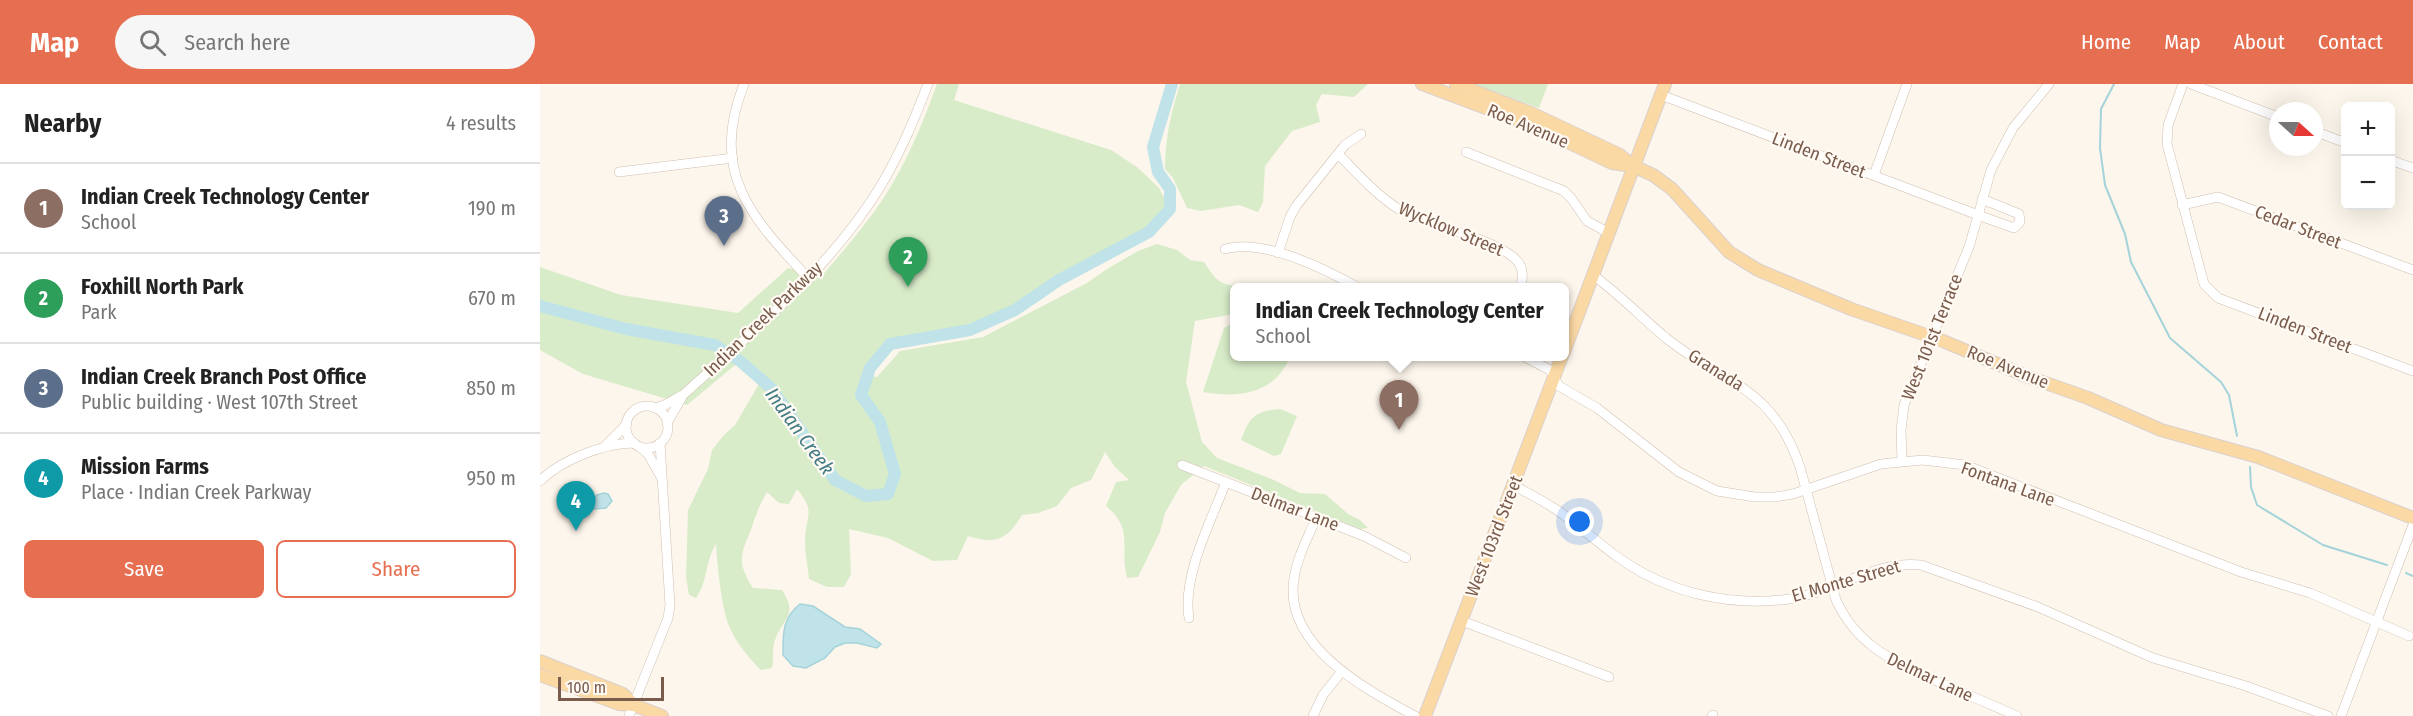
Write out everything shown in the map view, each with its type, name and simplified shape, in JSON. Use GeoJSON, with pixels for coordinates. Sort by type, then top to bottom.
{"type":"FeatureCollection","features":[{"type":"Feature","properties":{"kind":"main road","name":"Roe Avenue"},"geometry":{"type":"LineString","coordinates":[[1422,84],[1534,126],[1612,163],[1633,166]]}},
{"type":"Feature","properties":{"kind":"main road","name":"Roe Avenue"},"geometry":{"type":"LineString","coordinates":[[1456,84],[1551,123],[1620,155],[1633,166],[1653,175],[1672,189],[1741,261],[1816,295],[1933,337],[2025,376],[2088,398],[2161,430],[2258,457],[2413,518]]}},
{"type":"Feature","properties":{"kind":"main road"},"geometry":{"type":"LineString","coordinates":[[1569,339],[1663,89]]}},
{"type":"Feature","properties":{"kind":"main road","name":"West 103rd Street"},"geometry":{"type":"LineString","coordinates":[[1425,716],[1560,361]]}},
{"type":"Feature","properties":{"kind":"main road"},"geometry":{"type":"LineString","coordinates":[[540,661],[623,694],[631,710]]}},
{"type":"Feature","properties":{"kind":"main road"},"geometry":{"type":"LineString","coordinates":[[540,675],[631,710],[662,716]]}},
{"type":"Feature","properties":{"kind":"street"},"geometry":{"type":"LineString","coordinates":[[744,84],[732,123],[736,178],[752,214],[809,279]]}},
{"type":"Feature","properties":{"kind":"street","name":"Indian Creek Parkway"},"geometry":{"type":"LineString","coordinates":[[654,408],[668,405],[683,395],[809,279],[879,189],[907,136],[928,84]]}},
{"type":"Feature","properties":{"kind":"street"},"geometry":{"type":"LineString","coordinates":[[1874,175],[1907,84]]}},
{"type":"Feature","properties":{"kind":"street","name":"West 101st Terrace"},"geometry":{"type":"LineString","coordinates":[[1902,461],[1901,430],[1904,405],[1968,247],[1991,170],[2001,148],[2024,113],[2049,84]]}},
{"type":"Feature","properties":{"kind":"street"},"geometry":{"type":"LineString","coordinates":[[2182,205],[2166,134],[2183,84]]}},
{"type":"Feature","properties":{"kind":"street"},"geometry":{"type":"LineString","coordinates":[[2191,84],[2269,114]]}},
{"type":"Feature","properties":{"kind":"street","name":"Linden Street"},"geometry":{"type":"LineString","coordinates":[[1663,89],[1977,215]]}},
{"type":"Feature","properties":{"kind":"street"},"geometry":{"type":"LineString","coordinates":[[1278,253],[1296,206],[1345,145],[1361,134]]}},
{"type":"Feature","properties":{"kind":"street"},"geometry":{"type":"LineString","coordinates":[[2323,134],[2341,141]]}},
{"type":"Feature","properties":{"kind":"street"},"geometry":{"type":"LineString","coordinates":[[1466,152],[1564,191],[1587,221],[1610,233]]}},
{"type":"Feature","properties":{"kind":"street","name":"Wycklow Street"},"geometry":{"type":"LineString","coordinates":[[1338,154],[1377,193],[1399,209],[1429,224],[1500,247],[1514,256],[1521,266],[1522,283]]}},
{"type":"Feature","properties":{"kind":"street"},"geometry":{"type":"LineString","coordinates":[[619,172],[733,158]]}},
{"type":"Feature","properties":{"kind":"street"},"geometry":{"type":"LineString","coordinates":[[2395,161],[2413,168]]}},
{"type":"Feature","properties":{"kind":"street","name":"Cedar Street"},"geometry":{"type":"LineString","coordinates":[[2182,205],[2217,197],[2413,270]]}},
{"type":"Feature","properties":{"kind":"street"},"geometry":{"type":"LineString","coordinates":[[1977,215],[2014,228],[2020,222],[2019,214],[1982,199]]}},
{"type":"Feature","properties":{"kind":"street","name":"Linden Street"},"geometry":{"type":"LineString","coordinates":[[2182,205],[2203,281],[2211,293],[2218,298],[2413,371]]}},
{"type":"Feature","properties":{"kind":"street"},"geometry":{"type":"LineString","coordinates":[[1225,249],[1246,245],[1278,253],[1318,266],[1350,283]]}},
{"type":"Feature","properties":{"kind":"street","name":"Granada"},"geometry":{"type":"LineString","coordinates":[[1593,275],[1622,296],[1666,338],[1742,386],[1766,406],[1786,434],[1794,450],[1806,490]]}},
{"type":"Feature","properties":{"kind":"street"},"geometry":{"type":"LineString","coordinates":[[1535,361],[1550,370],[1554,377]]}},
{"type":"Feature","properties":{"kind":"street","name":"Fontana Lane"},"geometry":{"type":"LineString","coordinates":[[1554,377],[1559,386],[1597,408],[1665,462],[1717,491],[1755,497],[1775,497],[1806,490],[1862,470],[1902,461],[1942,461],[1981,470],[2147,537],[2268,581],[2310,593],[2409,636]]}},
{"type":"Feature","properties":{"kind":"street","name":"Indian Creek Parkway"},"geometry":{"type":"LineString","coordinates":[[667,423],[683,395]]}},
{"type":"Feature","properties":{"kind":"street"},"geometry":{"type":"LineString","coordinates":[[540,481],[555,469],[605,446],[640,407],[654,408],[665,417],[668,431],[660,443],[654,447],[605,446]]}},
{"type":"Feature","properties":{"kind":"street"},"geometry":{"type":"LineString","coordinates":[[627,423],[629,438],[648,454],[661,477]]}},
{"type":"Feature","properties":{"kind":"street"},"geometry":{"type":"LineString","coordinates":[[631,710],[668,618],[670,605],[660,443]]}},
{"type":"Feature","properties":{"kind":"street","name":"Delmar Lane"},"geometry":{"type":"LineString","coordinates":[[1182,465],[1364,536],[1406,558]]}},
{"type":"Feature","properties":{"kind":"street"},"geometry":{"type":"LineString","coordinates":[[1189,618],[1187,595],[1192,574],[1226,482]]}},
{"type":"Feature","properties":{"kind":"street","name":"El Monte Street"},"geometry":{"type":"LineString","coordinates":[[1513,485],[1557,510],[1634,567],[1685,591],[1746,601],[1788,599],[1832,588],[1886,566],[1921,565],[2038,606],[2153,658],[2227,679],[2328,716]]}},
{"type":"Feature","properties":{"kind":"street","name":"Delmar Lane"},"geometry":{"type":"LineString","coordinates":[[1806,490],[1832,588],[1845,619],[1858,634],[1884,656],[2017,716]]}},
{"type":"Feature","properties":{"kind":"street"},"geometry":{"type":"LineString","coordinates":[[1316,518],[1300,556],[1294,580],[1295,604],[1299,618],[1312,640],[1342,671],[1364,687],[1415,716]]}},
{"type":"Feature","properties":{"kind":"street"},"geometry":{"type":"LineString","coordinates":[[2341,716],[2413,525]]}},
{"type":"Feature","properties":{"kind":"street"},"geometry":{"type":"LineString","coordinates":[[1462,621],[1609,677]]}},
{"type":"Feature","properties":{"kind":"street"},"geometry":{"type":"LineString","coordinates":[[1313,716],[1323,695],[1342,671]]}},
{"type":"Feature","properties":{"kind":"green space"},"geometry":{"type":"Polygon","coordinates":[[[937,84],[959,84],[954,100],[1111,150],[1137,167],[1159,188],[1170,209],[1149,232],[1059,280],[1015,310],[970,330],[890,344],[870,368],[867,376],[877,377],[900,351],[983,337],[1087,283],[1138,251],[1157,244],[1177,250],[1190,260],[1204,262],[1215,277],[1230,285],[1230,315],[1195,321],[1186,382],[1202,442],[1217,458],[1274,480],[1300,493],[1325,494],[1368,528],[1360,529],[1204,466],[1181,485],[1165,513],[1160,532],[1138,577],[1127,578],[1123,531],[1115,515],[1106,506],[1116,482],[1129,480],[1115,467],[1105,452],[1091,480],[1071,488],[1057,506],[1038,513],[1022,515],[1011,530],[1000,538],[986,540],[968,536],[957,560],[933,561],[888,538],[849,529],[851,574],[844,587],[827,587],[809,579],[805,551],[808,509],[803,497],[797,489],[789,504],[779,503],[767,492],[745,544],[742,563],[753,588],[782,590],[787,599],[789,612],[774,644],[772,668],[761,670],[740,645],[727,621],[720,588],[716,544],[703,585],[696,598],[689,595],[686,577],[688,510],[708,469],[712,450],[735,425],[762,379],[740,361],[687,405],[583,374],[540,350],[540,267],[621,295],[738,313],[788,268],[822,276],[886,194],[901,169],[937,84]]]}},
{"type":"Feature","properties":{"kind":"green space"},"geometry":{"type":"Polygon","coordinates":[[[1180,84],[1368,84],[1354,97],[1322,94],[1316,105],[1320,122],[1292,131],[1265,166],[1263,202],[1258,212],[1239,205],[1201,211],[1187,208],[1173,178],[1165,169],[1169,126],[1180,84]]]}},
{"type":"Feature","properties":{"kind":"green space"},"geometry":{"type":"Polygon","coordinates":[[[1473,84],[1548,84],[1539,108],[1473,84]]]}},
{"type":"Feature","properties":{"kind":"green space"},"geometry":{"type":"Polygon","coordinates":[[[1230,325],[1230,361],[1288,361],[1283,370],[1275,379],[1254,391],[1242,394],[1203,392],[1224,328],[1230,325]]]}},
{"type":"Feature","properties":{"kind":"green space"},"geometry":{"type":"Polygon","coordinates":[[[1280,409],[1297,416],[1281,454],[1274,456],[1241,440],[1254,417],[1264,411],[1280,409]]]}},
{"type":"Feature","properties":{"kind":"water"},"geometry":{"type":"Polygon","coordinates":[[[608,494],[612,501],[606,508],[594,509],[591,501],[597,495],[608,494]]]}},
{"type":"Feature","properties":{"kind":"water"},"geometry":{"type":"Polygon","coordinates":[[[800,604],[813,606],[845,627],[860,629],[881,644],[877,648],[857,643],[845,643],[835,647],[825,658],[806,668],[793,666],[783,655],[784,633],[790,615],[800,604]]]}},
{"type":"Feature","properties":{"kind":"waterway","name":"Indian Creek"},"geometry":{"type":"LineString","coordinates":[[540,306],[626,329],[715,345],[740,361],[771,388],[835,480],[866,496],[888,494],[895,474],[880,422],[861,395],[870,368],[890,344],[970,330],[1015,310],[1059,280],[1149,232],[1170,209],[1170,189],[1158,172],[1153,147],[1172,84]]}},
{"type":"Feature","properties":{"kind":"waterway"},"geometry":{"type":"LineString","coordinates":[[2114,84],[2101,109],[2100,148],[2105,185],[2125,234],[2131,262],[2170,338],[2221,382],[2229,395],[2237,436]]}},
{"type":"Feature","properties":{"kind":"waterway"},"geometry":{"type":"LineString","coordinates":[[2250,467],[2251,487],[2257,505],[2323,545],[2387,565]]}},
{"type":"Feature","properties":{"kind":"waterway"},"geometry":{"type":"LineString","coordinates":[[2406,573],[2413,576]]}},
{"type":"Feature","properties":{"kind":"place","name":"Indian Creek Branch Post Office"},"geometry":{"type":"Point","coordinates":[724,246]}},
{"type":"Feature","properties":{"kind":"place","name":"Foxhill North Park"},"geometry":{"type":"Point","coordinates":[908,287]}},
{"type":"Feature","properties":{"kind":"place","name":"Indian Creek Technology Center"},"geometry":{"type":"Point","coordinates":[1399,430]}},
{"type":"Feature","properties":{"kind":"place","name":"Mission Farms"},"geometry":{"type":"Point","coordinates":[576,531]}}]}
